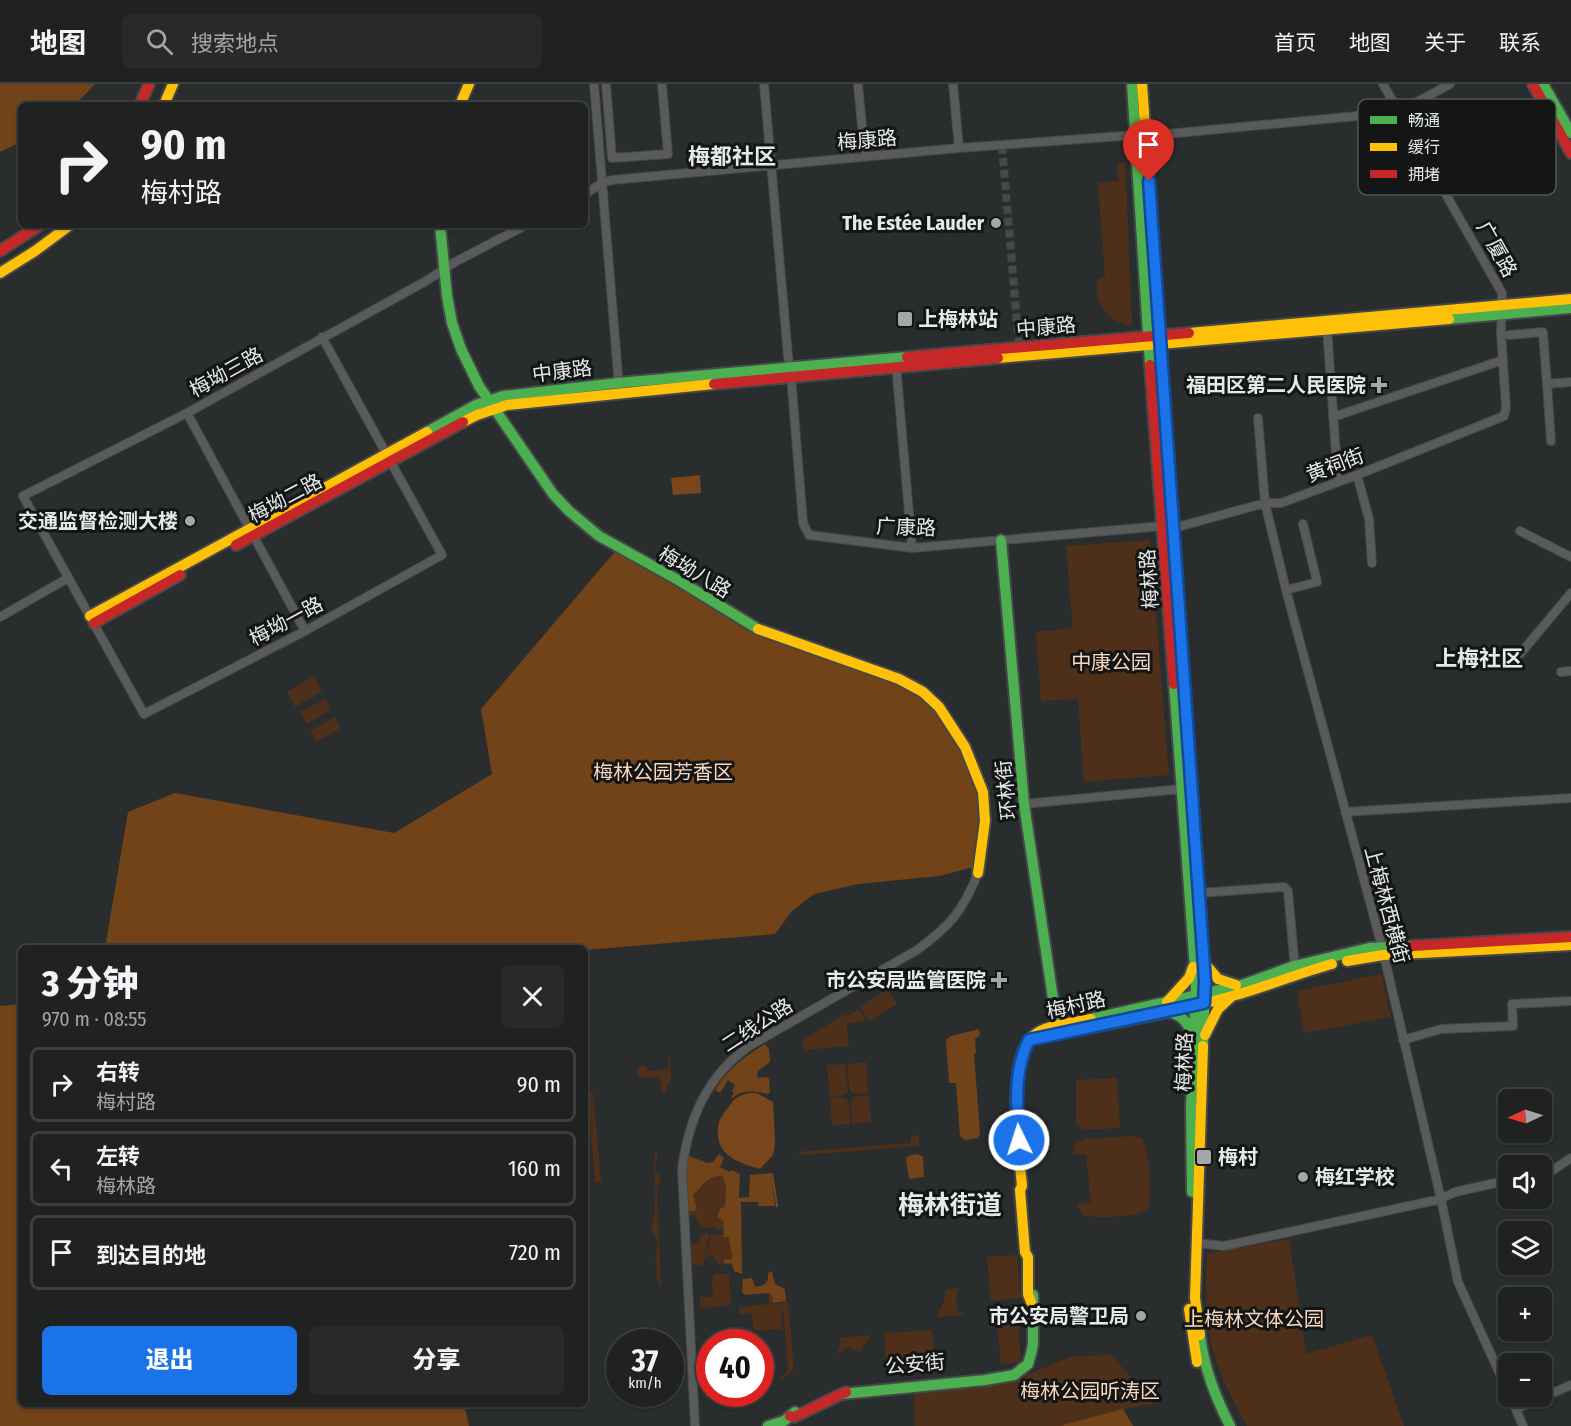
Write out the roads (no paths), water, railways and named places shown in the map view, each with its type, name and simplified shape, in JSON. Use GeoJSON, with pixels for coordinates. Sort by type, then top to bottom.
{"type":"FeatureCollection","features":[{"type":"Feature","properties":{"kind":"main road"},"geometry":{"type":"LineString","coordinates":[[141,102],[149,84]]}},
{"type":"Feature","properties":{"kind":"main road"},"geometry":{"type":"LineString","coordinates":[[165,102],[173,84]]}},
{"type":"Feature","properties":{"kind":"main road"},"geometry":{"type":"LineString","coordinates":[[461,102],[469,84]]}},
{"type":"Feature","properties":{"kind":"main road","name":"梅林路"},"geometry":{"type":"LineString","coordinates":[[1132,84],[1142,134]]}},
{"type":"Feature","properties":{"kind":"main road","name":"梅林路"},"geometry":{"type":"LineString","coordinates":[[1142,84],[1142,134],[1156,375],[1198,893],[1200,1000],[1191,1107],[1193,1174],[1188,1266],[1189,1306],[1192,1335],[1200,1370],[1223,1426]]}},
{"type":"Feature","properties":{"kind":"main road"},"geometry":{"type":"LineString","coordinates":[[1533,84],[1544,99]]}},
{"type":"Feature","properties":{"kind":"main road"},"geometry":{"type":"LineString","coordinates":[[1543,84],[1549,99]]}},
{"type":"Feature","properties":{"kind":"main road"},"geometry":{"type":"LineString","coordinates":[[1556,114],[1571,133]]}},
{"type":"Feature","properties":{"kind":"main road"},"geometry":{"type":"LineString","coordinates":[[1556,117],[1571,153]]}},
{"type":"Feature","properties":{"kind":"main road"},"geometry":{"type":"LineString","coordinates":[[0,251],[35,228]]}},
{"type":"Feature","properties":{"kind":"main road"},"geometry":{"type":"LineString","coordinates":[[0,273],[66,228]]}},
{"type":"Feature","properties":{"kind":"main road","name":"梅坳八路"},"geometry":{"type":"LineString","coordinates":[[440,228],[447,296],[457,338],[477,381],[555,497],[599,537],[678,580],[742,621],[761,630],[914,685],[930,697],[943,712],[965,750],[980,785],[985,816],[984,841],[978,873]]}},
{"type":"Feature","properties":{"kind":"main road"},"geometry":{"type":"LineString","coordinates":[[1152,293],[1165,322],[1170,327],[1186,328],[1194,336],[1169,349],[1166,366],[1156,375],[1141,352],[1122,351],[1113,344],[1141,331],[1142,307],[1152,293]]}},
{"type":"Feature","properties":{"kind":"main road","name":"中康路"},"geometry":{"type":"LineString","coordinates":[[1194,336],[1327,328],[1571,299]]}},
{"type":"Feature","properties":{"kind":"main road","name":"中康路"},"geometry":{"type":"LineString","coordinates":[[492,404],[507,405],[619,387],[791,371],[1502,309],[1571,308]]}},
{"type":"Feature","properties":{"kind":"main road","name":"梅坳二路"},"geometry":{"type":"LineString","coordinates":[[92,620],[388,458],[477,415],[492,404]]}},
{"type":"Feature","properties":{"kind":"main road","name":"梅林路"},"geometry":{"type":"LineString","coordinates":[[1168,527],[1181,789],[1199,961]]}},
{"type":"Feature","properties":{"kind":"main road","name":"环林街"},"geometry":{"type":"LineString","coordinates":[[1001,540],[1024,804],[1058,1031]]}},
{"type":"Feature","properties":{"kind":"main road","name":"梅村路"},"geometry":{"type":"LineString","coordinates":[[1029,1040],[1058,1031],[1240,990],[1295,970],[1343,962],[1383,951],[1571,937]]}},
{"type":"Feature","properties":{"kind":"main road","name":"梅村路"},"geometry":{"type":"LineString","coordinates":[[1383,951],[1571,945]]}},
{"type":"Feature","properties":{"kind":"main road"},"geometry":{"type":"LineString","coordinates":[[1199,961],[1217,979],[1232,984],[1240,990],[1219,1007],[1197,1040],[1184,1019],[1167,1008],[1199,961]]}},
{"type":"Feature","properties":{"kind":"main road","name":"公安街"},"geometry":{"type":"LineString","coordinates":[[771,1425],[824,1404],[848,1390],[882,1384],[1014,1375],[1028,1364],[1033,1344],[1031,1302],[1033,1293],[1031,1267],[1028,1261],[1029,1241],[1022,1186],[1016,1096],[1021,1058],[1029,1040]]}},
{"type":"Feature","properties":{"kind":"main road","name":"梅林路"},"geometry":{"type":"LineString","coordinates":[[1197,1040],[1200,1177],[1195,1298],[1201,1353],[1215,1396],[1230,1426]]}},
{"type":"Feature","properties":{"kind":"street"},"geometry":{"type":"LineString","coordinates":[[594,84],[619,387]]}},
{"type":"Feature","properties":{"kind":"street"},"geometry":{"type":"LineString","coordinates":[[606,84],[612,158],[668,154],[662,84]]}},
{"type":"Feature","properties":{"kind":"street"},"geometry":{"type":"LineString","coordinates":[[764,84],[791,371]]}},
{"type":"Feature","properties":{"kind":"street"},"geometry":{"type":"LineString","coordinates":[[858,84],[865,157]]}},
{"type":"Feature","properties":{"kind":"street"},"geometry":{"type":"LineString","coordinates":[[953,84],[959,148]]}},
{"type":"Feature","properties":{"kind":"street","name":"广厦路"},"geometry":{"type":"LineString","coordinates":[[1383,84],[1391,99]]}},
{"type":"Feature","properties":{"kind":"street"},"geometry":{"type":"LineString","coordinates":[[1414,99],[1441,84]]}},
{"type":"Feature","properties":{"kind":"street"},"geometry":{"type":"LineString","coordinates":[[1418,99],[1450,84]]}},
{"type":"Feature","properties":{"kind":"street","name":"梅康路"},"geometry":{"type":"LineString","coordinates":[[602,183],[612,180],[959,148],[1358,117]]}},
{"type":"Feature","properties":{"kind":"street"},"geometry":{"type":"LineString","coordinates":[[588,192],[602,183]]}},
{"type":"Feature","properties":{"kind":"street","name":"广厦路"},"geometry":{"type":"LineString","coordinates":[[1447,195],[1502,293],[1506,408],[1504,416]]}},
{"type":"Feature","properties":{"kind":"street","name":"梅坳三路"},"geometry":{"type":"LineString","coordinates":[[68,578],[23,496],[187,413],[444,272],[455,262],[520,228]]}},
{"type":"Feature","properties":{"kind":"street"},"geometry":{"type":"LineString","coordinates":[[1327,328],[1338,482]]}},
{"type":"Feature","properties":{"kind":"street"},"geometry":{"type":"LineString","coordinates":[[1509,335],[1543,332],[1551,441]]}},
{"type":"Feature","properties":{"kind":"street"},"geometry":{"type":"LineString","coordinates":[[322,337],[388,458]]}},
{"type":"Feature","properties":{"kind":"street"},"geometry":{"type":"LineString","coordinates":[[1333,417],[1503,360]]}},
{"type":"Feature","properties":{"kind":"street"},"geometry":{"type":"LineString","coordinates":[[896,362],[912,548]]}},
{"type":"Feature","properties":{"kind":"street","name":"广康路"},"geometry":{"type":"LineString","coordinates":[[791,371],[802,516],[805,530],[809,535],[912,548],[1168,527]]}},
{"type":"Feature","properties":{"kind":"street"},"geometry":{"type":"LineString","coordinates":[[1546,384],[1571,382]]}},
{"type":"Feature","properties":{"kind":"street"},"geometry":{"type":"LineString","coordinates":[[187,413],[304,631]]}},
{"type":"Feature","properties":{"kind":"street","name":"黄祠街"},"geometry":{"type":"LineString","coordinates":[[1168,527],[1265,503],[1281,503],[1504,416]]}},
{"type":"Feature","properties":{"kind":"street","name":"上梅林西横街"},"geometry":{"type":"LineString","coordinates":[[1258,418],[1265,503],[1286,590],[1383,951],[1442,1199],[1458,1282],[1498,1369]]}},
{"type":"Feature","properties":{"kind":"street","name":"梅坳一路"},"geometry":{"type":"LineString","coordinates":[[92,620],[144,714],[304,631],[442,555],[388,458]]}},
{"type":"Feature","properties":{"kind":"street"},"geometry":{"type":"LineString","coordinates":[[1357,475],[1369,519],[1372,562]]}},
{"type":"Feature","properties":{"kind":"street"},"geometry":{"type":"LineString","coordinates":[[1286,590],[1317,582],[1303,524]]}},
{"type":"Feature","properties":{"kind":"street"},"geometry":{"type":"LineString","coordinates":[[1520,531],[1571,557]]}},
{"type":"Feature","properties":{"kind":"street"},"geometry":{"type":"LineString","coordinates":[[0,617],[68,578],[92,620]]}},
{"type":"Feature","properties":{"kind":"street"},"geometry":{"type":"LineString","coordinates":[[1520,654],[1571,592]]}},
{"type":"Feature","properties":{"kind":"street"},"geometry":{"type":"LineString","coordinates":[[1561,672],[1571,671]]}},
{"type":"Feature","properties":{"kind":"street"},"geometry":{"type":"LineString","coordinates":[[1024,804],[1181,789]]}},
{"type":"Feature","properties":{"kind":"street"},"geometry":{"type":"LineString","coordinates":[[1345,812],[1571,798]]}},
{"type":"Feature","properties":{"kind":"street","name":"二线公路"},"geometry":{"type":"LineString","coordinates":[[695,1426],[682,1169],[694,1119],[707,1089],[726,1064],[751,1045],[934,938],[962,908],[978,873]]}},
{"type":"Feature","properties":{"kind":"street"},"geometry":{"type":"LineString","coordinates":[[1198,893],[1284,886],[1288,891],[1295,970]]}},
{"type":"Feature","properties":{"kind":"street"},"geometry":{"type":"LineString","coordinates":[[1403,1040],[1441,1029],[1513,1026],[1512,1004],[1571,1001]]}},
{"type":"Feature","properties":{"kind":"street"},"geometry":{"type":"LineString","coordinates":[[1552,1170],[1571,1158]]}},
{"type":"Feature","properties":{"kind":"street"},"geometry":{"type":"LineString","coordinates":[[1196,1244],[1224,1246],[1442,1199],[1455,1192],[1498,1182]]}},
{"type":"Feature","properties":{"kind":"street"},"geometry":{"type":"LineString","coordinates":[[1516,1409],[1571,1385]]}},
{"type":"Feature","properties":{"kind":"street","name":"上梅林西横街"},"geometry":{"type":"LineString","coordinates":[[1516,1409],[1523,1426]]}},
{"type":"Feature","properties":{"kind":"waterway"},"geometry":{"type":"LineString","coordinates":[[772,1174],[777,1206]]}},
{"type":"Feature","properties":{"kind":"tunnel"},"geometry":{"type":"LineString","coordinates":[[1002,146],[1019,347]]}},
{"type":"Feature","properties":{"kind":"place","name":"The Estée Lauder"},"geometry":{"type":"Point","coordinates":[996,223]}},
{"type":"Feature","properties":{"kind":"place","name":"上梅林站"},"geometry":{"type":"Point","coordinates":[905,319]}},
{"type":"Feature","properties":{"kind":"place","name":"福田区第二人民医院"},"geometry":{"type":"Point","coordinates":[1379,385]}},
{"type":"Feature","properties":{"kind":"place","name":"交通监督检测大楼"},"geometry":{"type":"Point","coordinates":[190,521]}},
{"type":"Feature","properties":{"kind":"place","name":"市公安局监管医院"},"geometry":{"type":"Point","coordinates":[999,980]}},
{"type":"Feature","properties":{"kind":"place","name":"梅村"},"geometry":{"type":"Point","coordinates":[1204,1157]}},
{"type":"Feature","properties":{"kind":"place","name":"梅红学校"},"geometry":{"type":"Point","coordinates":[1303,1177]}},
{"type":"Feature","properties":{"kind":"place","name":"市公安局警卫局"},"geometry":{"type":"Point","coordinates":[1141,1316]}},
{"type":"Feature","properties":{"kind":"district","name":"梅都社区"},"geometry":{"type":"Point","coordinates":[732,156]}},
{"type":"Feature","properties":{"kind":"district","name":"上梅社区"},"geometry":{"type":"Point","coordinates":[1479,658]}},
{"type":"Feature","properties":{"kind":"district","name":"梅林街道"},"geometry":{"type":"Point","coordinates":[950,1205]}},
{"type":"Feature","properties":{"kind":"park label","name":"中康公园"},"geometry":{"type":"Point","coordinates":[1111,662]}},
{"type":"Feature","properties":{"kind":"park label","name":"梅林公园芳香区"},"geometry":{"type":"Point","coordinates":[663,772]}},
{"type":"Feature","properties":{"kind":"park label","name":"上梅林文体公园"},"geometry":{"type":"Point","coordinates":[1254,1319]}},
{"type":"Feature","properties":{"kind":"park label","name":"梅林公园听涛区"},"geometry":{"type":"Point","coordinates":[1090,1391]}}]}
